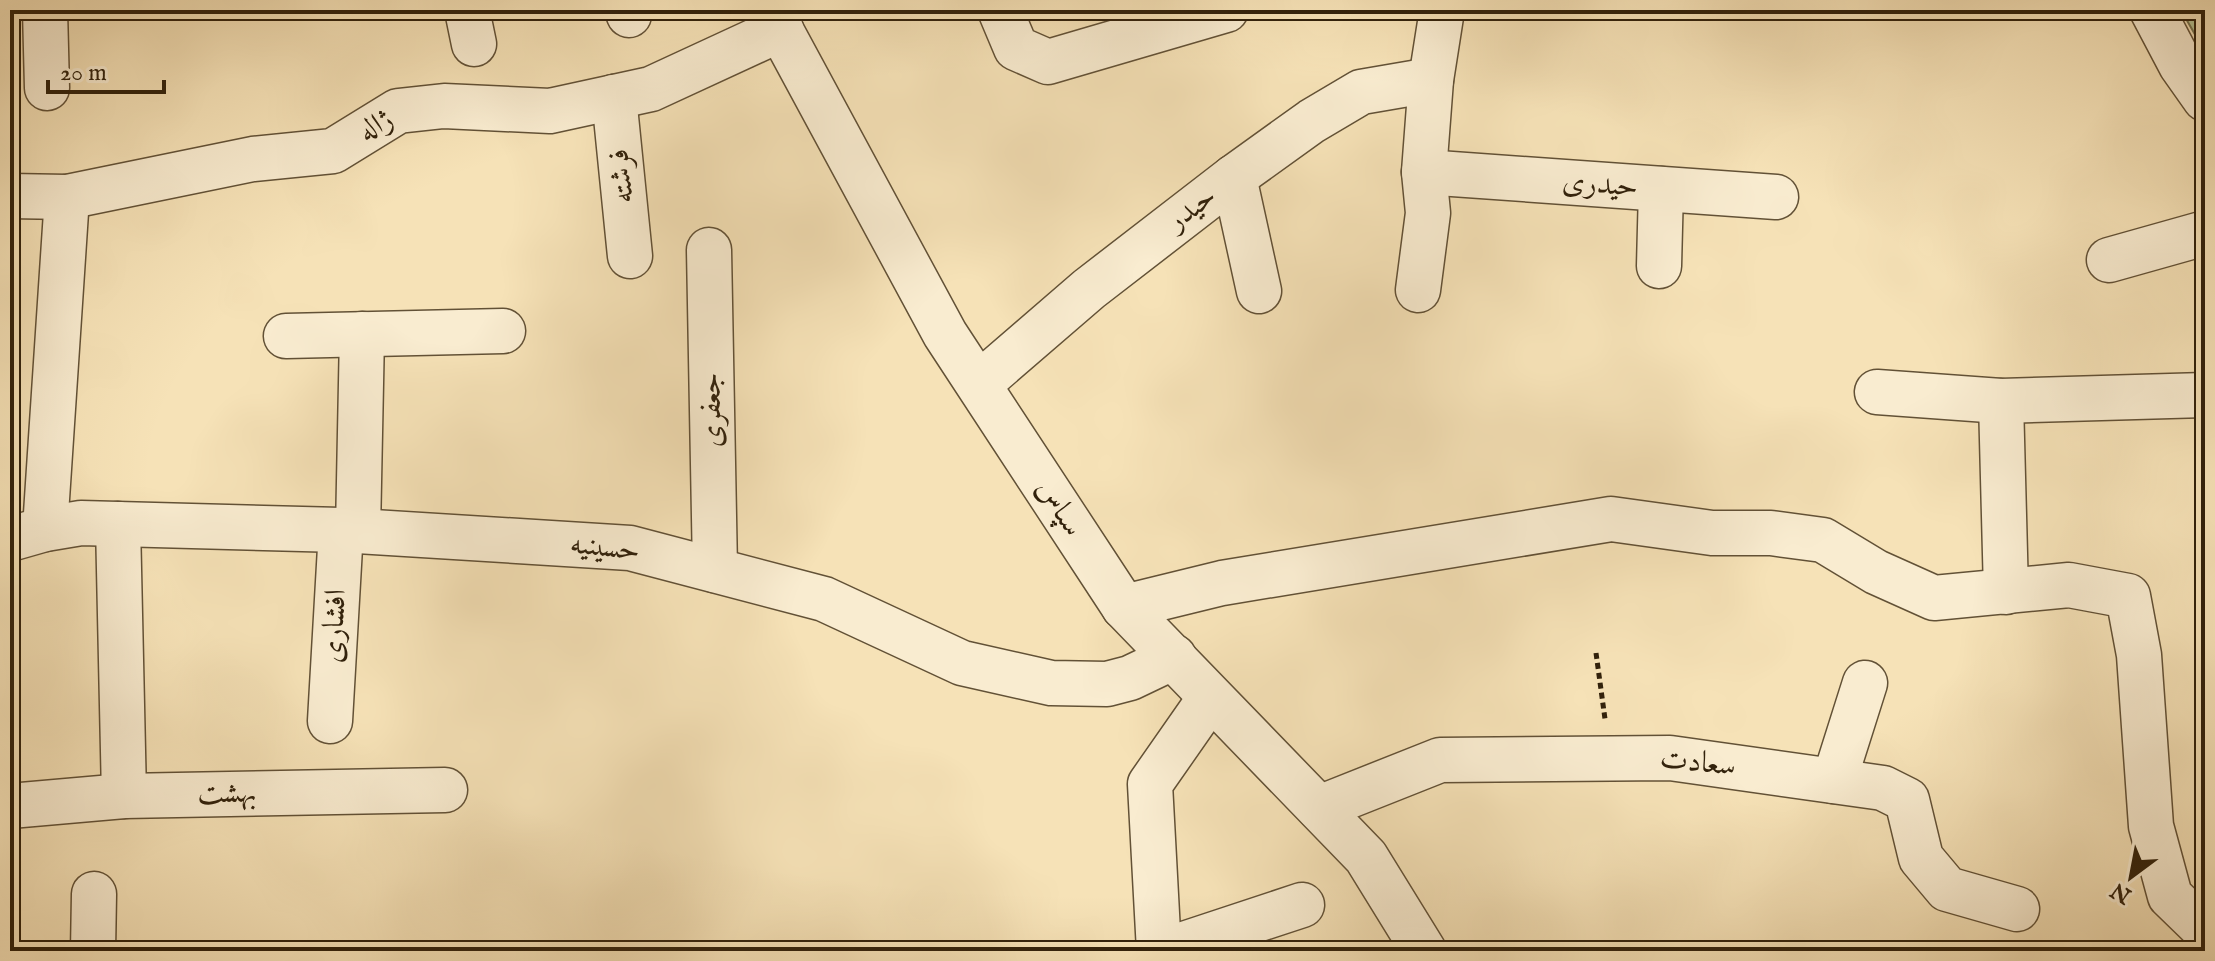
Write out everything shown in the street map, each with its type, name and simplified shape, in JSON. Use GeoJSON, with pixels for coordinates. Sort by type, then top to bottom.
{"type":"FeatureCollection","features":[{"type":"Feature","properties":{"kind":"street"},"geometry":{"type":"LineString","coordinates":[[45,10],[47,88]]}},
{"type":"Feature","properties":{"kind":"street"},"geometry":{"type":"LineString","coordinates":[[1000,10],[1016,48],[1048,62],[1226,10]]}},
{"type":"Feature","properties":{"kind":"street"},"geometry":{"type":"LineString","coordinates":[[1418,290],[1428,213],[1424,172],[1431,80],[1442,10]]}},
{"type":"Feature","properties":{"kind":"street"},"geometry":{"type":"LineString","coordinates":[[2152,10],[2181,65],[2205,99]]}},
{"type":"Feature","properties":{"kind":"street","name":"ژاله"},"geometry":{"type":"LineString","coordinates":[[10,196],[67,197],[253,159],[333,151],[398,111],[444,106],[550,111],[651,89],[776,20]]}},
{"type":"Feature","properties":{"kind":"street","name":"سپاس"},"geometry":{"type":"LineString","coordinates":[[776,20],[945,334],[1124,607],[1366,857],[1424,951]]}},
{"type":"Feature","properties":{"kind":"street","name":"حیدر"},"geometry":{"type":"LineString","coordinates":[[979,384],[1089,289],[1312,121],[1361,92],[1431,80]]}},
{"type":"Feature","properties":{"kind":"street","name":"فرشته"},"geometry":{"type":"LineString","coordinates":[[614,97],[630,256]]}},
{"type":"Feature","properties":{"kind":"street","name":"حیدری"},"geometry":{"type":"LineString","coordinates":[[1424,172],[1776,197]]}},
{"type":"Feature","properties":{"kind":"street"},"geometry":{"type":"LineString","coordinates":[[1234,177],[1259,291]]}},
{"type":"Feature","properties":{"kind":"street"},"geometry":{"type":"LineString","coordinates":[[1659,266],[1661,189]]}},
{"type":"Feature","properties":{"kind":"street"},"geometry":{"type":"LineString","coordinates":[[27,534],[67,197]]}},
{"type":"Feature","properties":{"kind":"street"},"geometry":{"type":"LineString","coordinates":[[2109,260],[2205,233]]}},
{"type":"Feature","properties":{"kind":"street","name":"جعفری"},"geometry":{"type":"LineString","coordinates":[[709,250],[715,570]]}},
{"type":"Feature","properties":{"kind":"street"},"geometry":{"type":"LineString","coordinates":[[286,336],[503,331]]}},
{"type":"Feature","properties":{"kind":"street","name":"افشاری"},"geometry":{"type":"LineString","coordinates":[[330,721],[350,530],[362,334]]}},
{"type":"Feature","properties":{"kind":"street"},"geometry":{"type":"LineString","coordinates":[[1877,392],[2001,401],[2205,395]]}},
{"type":"Feature","properties":{"kind":"street"},"geometry":{"type":"LineString","coordinates":[[2001,401],[2006,592]]}},
{"type":"Feature","properties":{"kind":"street"},"geometry":{"type":"LineString","coordinates":[[1124,607],[1222,583],[1611,519],[1712,533],[1771,533],[1823,540],[1876,572],[1934,598],[2069,585],[2128,596],[2139,655],[2151,826],[2170,896],[2205,930]]}},
{"type":"Feature","properties":{"kind":"street","name":"حسینیه"},"geometry":{"type":"LineString","coordinates":[[27,534],[81,523],[350,530],[630,548],[824,599],[962,663],[1051,683],[1107,684],[1130,678],[1174,657]]}},
{"type":"Feature","properties":{"kind":"street"},"geometry":{"type":"LineString","coordinates":[[118,524],[124,796]]}},
{"type":"Feature","properties":{"kind":"street"},"geometry":{"type":"LineString","coordinates":[[1834,781],[1865,683]]}},
{"type":"Feature","properties":{"kind":"street"},"geometry":{"type":"LineString","coordinates":[[1210,698],[1150,784],[1161,951],[1302,905]]}},
{"type":"Feature","properties":{"kind":"street","name":"سعادت"},"geometry":{"type":"LineString","coordinates":[[1319,808],[1440,760],[1670,758],[1883,788],[1907,800],[1921,858],[1947,889],[2017,909]]}},
{"type":"Feature","properties":{"kind":"street","name":"بهشت"},"geometry":{"type":"LineString","coordinates":[[10,806],[124,796],[445,790]]}},
{"type":"Feature","properties":{"kind":"street"},"geometry":{"type":"LineString","coordinates":[[93,951],[94,894]]}},
{"type":"Feature","properties":{"kind":"path"},"geometry":{"type":"LineString","coordinates":[[1596,653],[1610,758]]}},
{"type":"Feature","properties":{"kind":"green space"},"geometry":{"type":"Polygon","coordinates":[[[2181,10],[2205,10],[2205,52],[2181,10]]]}}]}
